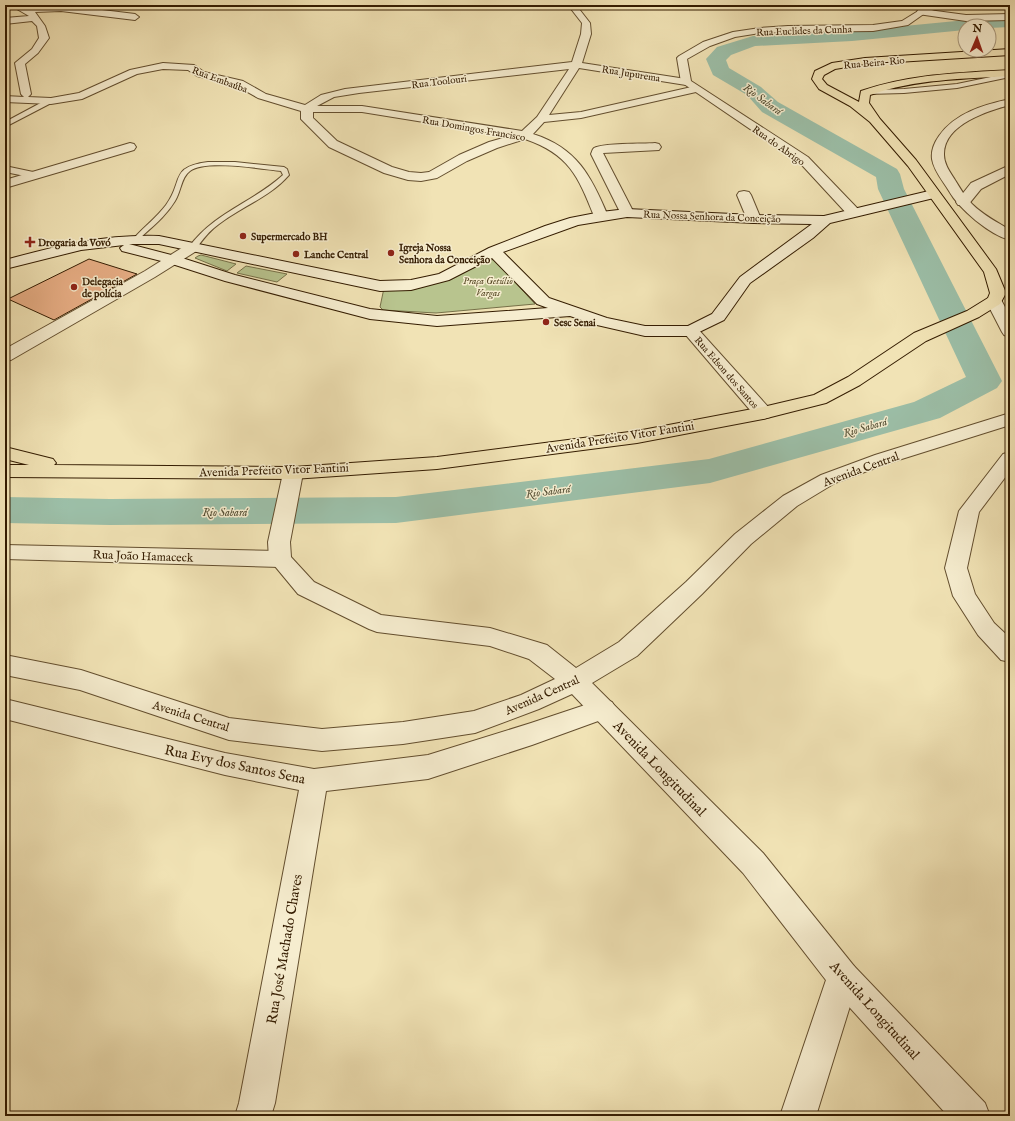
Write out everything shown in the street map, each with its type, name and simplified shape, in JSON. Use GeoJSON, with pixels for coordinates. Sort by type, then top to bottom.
{"type":"FeatureCollection","features":[{"type":"Feature","properties":{"kind":"main road","name":"Rua Beira-Rio"},"geometry":{"type":"LineString","coordinates":[[875,122],[854,104],[823,87],[817,79],[819,73],[832,66],[865,61],[1010,52]]}},
{"type":"Feature","properties":{"kind":"main road"},"geometry":{"type":"LineString","coordinates":[[837,94],[867,93],[882,86],[912,81],[1010,74]]}},
{"type":"Feature","properties":{"kind":"main road"},"geometry":{"type":"LineString","coordinates":[[867,93],[864,103],[875,122],[912,163],[991,272],[998,293],[994,302]]}},
{"type":"Feature","properties":{"kind":"main road","name":"Avenida Prefeito Vitor Fantini"},"geometry":{"type":"LineString","coordinates":[[5,471],[90,473],[291,482],[637,437],[763,413],[820,399],[854,381],[920,337],[973,314],[994,302]]}},
{"type":"Feature","properties":{"kind":"main road","name":"Avenida Prefeito Vitor Fantini"},"geometry":{"type":"LineString","coordinates":[[5,453],[90,473]]}},
{"type":"Feature","properties":{"kind":"street"},"geometry":{"type":"LineString","coordinates":[[14,5],[30,14],[41,26],[44,38],[35,51],[20,63],[26,94]]}},
{"type":"Feature","properties":{"kind":"street"},"geometry":{"type":"LineString","coordinates":[[307,109],[307,119],[333,144],[388,170],[408,176],[421,177],[433,175],[464,158],[493,145],[526,136],[541,120],[576,65],[586,34],[586,23],[572,5]]}},
{"type":"Feature","properties":{"kind":"street","name":"Rua Euclides da Cunha"},"geometry":{"type":"LineString","coordinates":[[686,82],[682,58],[696,48],[726,36],[773,30],[868,28],[902,24],[921,12],[931,8],[990,5]]}},
{"type":"Feature","properties":{"kind":"street"},"geometry":{"type":"LineString","coordinates":[[5,21],[61,8],[135,17]]}},
{"type":"Feature","properties":{"kind":"street"},"geometry":{"type":"LineString","coordinates":[[921,12],[966,18],[1010,17]]}},
{"type":"Feature","properties":{"kind":"street","name":"Rua Jupurema"},"geometry":{"type":"LineString","coordinates":[[576,65],[686,82]]}},
{"type":"Feature","properties":{"kind":"street","name":"Rua Toolouri"},"geometry":{"type":"LineString","coordinates":[[307,109],[312,103],[327,96],[359,90],[576,65]]}},
{"type":"Feature","properties":{"kind":"street","name":"Rua Embaúba"},"geometry":{"type":"LineString","coordinates":[[5,99],[51,101],[82,96],[134,72],[163,66],[190,67],[201,74],[239,83],[262,96],[307,109]]}},
{"type":"Feature","properties":{"kind":"street"},"geometry":{"type":"LineString","coordinates":[[686,82],[696,89]]}},
{"type":"Feature","properties":{"kind":"street"},"geometry":{"type":"LineString","coordinates":[[5,89],[51,101]]}},
{"type":"Feature","properties":{"kind":"street"},"geometry":{"type":"LineString","coordinates":[[541,120],[581,115],[696,89]]}},
{"type":"Feature","properties":{"kind":"street","name":"Rua do Abrigo"},"geometry":{"type":"LineString","coordinates":[[696,89],[804,160],[853,212]]}},
{"type":"Feature","properties":{"kind":"street"},"geometry":{"type":"LineString","coordinates":[[5,125],[51,101]]}},
{"type":"Feature","properties":{"kind":"street"},"geometry":{"type":"LineString","coordinates":[[1010,102],[978,111],[958,123],[942,138],[938,152],[941,168],[963,202],[984,219],[1010,236]]}},
{"type":"Feature","properties":{"kind":"street","name":"Rua Domingos Francisco"},"geometry":{"type":"LineString","coordinates":[[307,109],[362,109],[526,136],[544,141],[563,153],[581,173],[601,216]]}},
{"type":"Feature","properties":{"kind":"street"},"geometry":{"type":"LineString","coordinates":[[5,184],[130,147]]}},
{"type":"Feature","properties":{"kind":"street"},"geometry":{"type":"LineString","coordinates":[[627,213],[597,154],[598,151],[604,149],[655,147]]}},
{"type":"Feature","properties":{"kind":"street"},"geometry":{"type":"LineString","coordinates":[[963,202],[976,186],[1010,168]]}},
{"type":"Feature","properties":{"kind":"street"},"geometry":{"type":"LineString","coordinates":[[5,169],[35,175]]}},
{"type":"Feature","properties":{"kind":"street","name":"Rua Nossa Senhora da Conceição"},"geometry":{"type":"LineString","coordinates":[[494,251],[550,229],[575,221],[601,216],[627,213],[754,219],[825,220],[869,208],[933,194]]}},
{"type":"Feature","properties":{"kind":"street"},"geometry":{"type":"LineString","coordinates":[[744,195],[754,219]]}},
{"type":"Feature","properties":{"kind":"street"},"geometry":{"type":"LineString","coordinates":[[783,219],[808,235]]}},
{"type":"Feature","properties":{"kind":"street"},"geometry":{"type":"LineString","coordinates":[[5,265],[46,253],[137,238],[159,240],[380,286],[411,284],[444,277],[494,251],[544,301],[570,312],[603,322],[645,331],[691,331],[718,317],[745,280],[808,235],[825,220]]}},
{"type":"Feature","properties":{"kind":"street"},"geometry":{"type":"LineString","coordinates":[[106,243],[174,260],[230,278],[289,294],[370,314],[436,320],[570,312]]}},
{"type":"Feature","properties":{"kind":"street"},"geometry":{"type":"LineString","coordinates":[[5,356],[174,260],[193,247]]}},
{"type":"Feature","properties":{"kind":"street"},"geometry":{"type":"LineString","coordinates":[[289,294],[318,274]]}},
{"type":"Feature","properties":{"kind":"street"},"geometry":{"type":"LineString","coordinates":[[370,314],[380,286]]}},
{"type":"Feature","properties":{"kind":"street"},"geometry":{"type":"LineString","coordinates":[[994,302],[1010,332]]}},
{"type":"Feature","properties":{"kind":"street","name":"Rua Edson dos Santos"},"geometry":{"type":"LineString","coordinates":[[691,331],[763,413]]}},
{"type":"Feature","properties":{"kind":"street","name":"Avenida Central"},"geometry":{"type":"LineString","coordinates":[[5,665],[81,680],[230,729],[322,740],[403,733],[475,722],[530,702],[575,681],[628,649],[744,539],[790,502],[828,479],[882,459],[1010,419]]}},
{"type":"Feature","properties":{"kind":"street"},"geometry":{"type":"LineString","coordinates":[[1010,458],[969,511],[956,568],[964,596],[986,629],[1010,653]]}},
{"type":"Feature","properties":{"kind":"street"},"geometry":{"type":"LineString","coordinates":[[280,551],[291,482]]}},
{"type":"Feature","properties":{"kind":"street","name":"Avenida Longitudinal"},"geometry":{"type":"LineString","coordinates":[[280,551],[306,588],[377,623],[490,637],[538,652],[575,681],[754,862],[843,977],[972,1116]]}},
{"type":"Feature","properties":{"kind":"street","name":"Rua João Hamaceck"},"geometry":{"type":"LineString","coordinates":[[5,552],[280,551]]}},
{"type":"Feature","properties":{"kind":"street","name":"Rua Evy dos Santos Sena"},"geometry":{"type":"LineString","coordinates":[[5,708],[225,764],[314,781],[428,767],[532,734],[603,709]]}},
{"type":"Feature","properties":{"kind":"street","name":"Rua José Machado Chaves"},"geometry":{"type":"LineString","coordinates":[[253,1116],[257,1103],[314,781]]}},
{"type":"Feature","properties":{"kind":"street"},"geometry":{"type":"LineString","coordinates":[[798,1116],[843,977]]}},
{"type":"Feature","properties":{"kind":"lane"},"geometry":{"type":"LineString","coordinates":[[137,238],[153,224],[175,196],[182,177],[189,168],[201,164],[227,164],[284,169],[286,175],[277,185],[223,218],[206,231],[193,247]]}},
{"type":"Feature","properties":{"kind":"green space"},"geometry":{"type":"Polygon","coordinates":[[[201,255],[236,264],[227,271],[195,258],[201,255]]]}},
{"type":"Feature","properties":{"kind":"green space","name":"Praça Getúlio Vargas"},"geometry":{"type":"Polygon","coordinates":[[[494,259],[535,304],[436,313],[383,310],[380,307],[384,288],[450,278],[494,259]]]}},
{"type":"Feature","properties":{"kind":"green space"},"geometry":{"type":"Polygon","coordinates":[[[246,266],[287,274],[277,282],[237,273],[246,266]]]}},
{"type":"Feature","properties":{"kind":"building","name":"Delegacia de polícia"},"geometry":{"type":"Polygon","coordinates":[[[89,259],[137,274],[54,320],[8,299],[89,259]]]}},
{"type":"Feature","properties":{"kind":"waterway","name":"Rio Sabará"},"geometry":{"type":"LineString","coordinates":[[5,510],[110,512],[396,510],[710,471],[927,410],[985,381],[891,189],[888,174],[770,107],[754,91],[720,71],[716,59],[724,51],[753,41],[852,36],[1010,22]]}},
{"type":"Feature","properties":{"kind":"place","name":"Supermercado BH"},"geometry":{"type":"Point","coordinates":[243,236]}},
{"type":"Feature","properties":{"kind":"place","name":"Drogaria da Vovó"},"geometry":{"type":"Point","coordinates":[30,242]}},
{"type":"Feature","properties":{"kind":"place","name":"Igreja Nossa Senhora da Conceição"},"geometry":{"type":"Point","coordinates":[391,253]}},
{"type":"Feature","properties":{"kind":"place","name":"Lanche Central"},"geometry":{"type":"Point","coordinates":[296,254]}},
{"type":"Feature","properties":{"kind":"place","name":"Delegacia de polícia"},"geometry":{"type":"Point","coordinates":[74,287]}},
{"type":"Feature","properties":{"kind":"place","name":"Sesc Senai"},"geometry":{"type":"Point","coordinates":[546,322]}}]}
